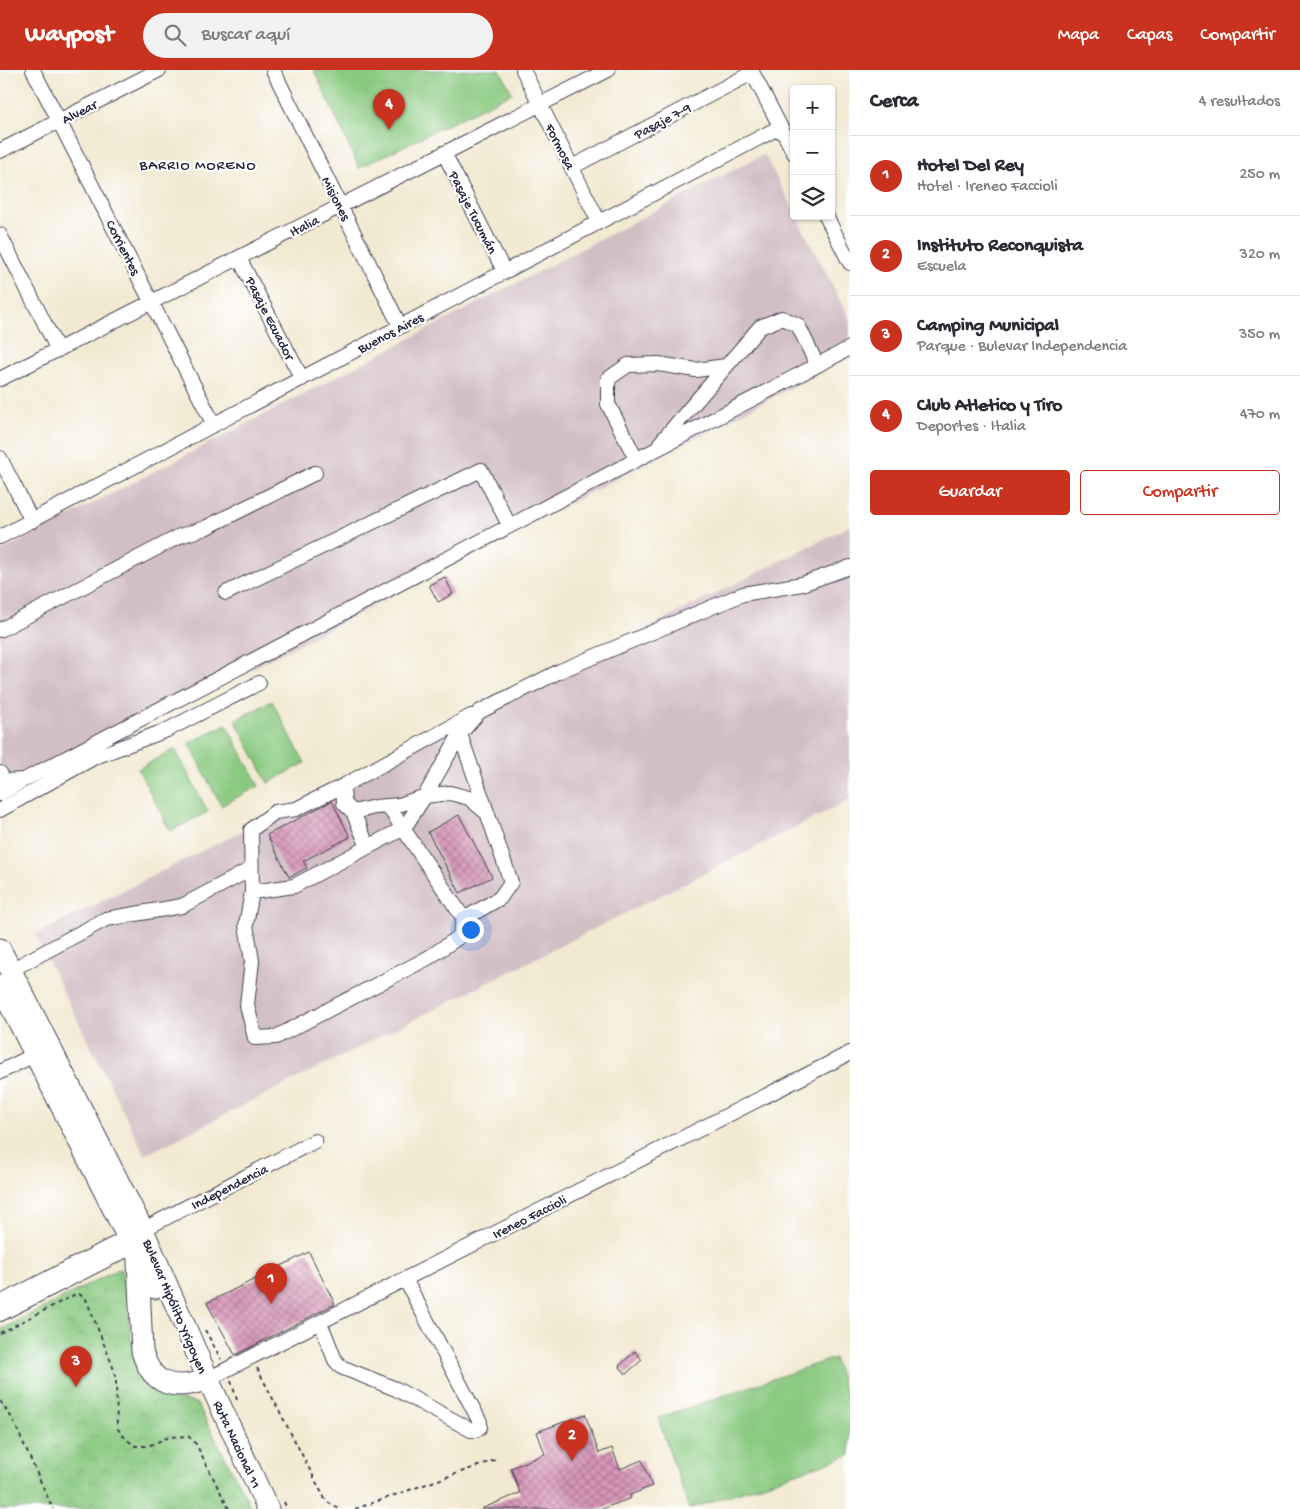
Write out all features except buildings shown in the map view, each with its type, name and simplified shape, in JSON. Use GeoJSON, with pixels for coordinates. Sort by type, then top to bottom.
{"type":"FeatureCollection","features":[{"type":"Feature","properties":{"kind":"highway","name":"Bulevar Hipólito Yrigoyen"},"geometry":{"type":"LineString","coordinates":[[0,949],[5,978],[38,1053],[208,1379]]}},
{"type":"Feature","properties":{"kind":"highway"},"geometry":{"type":"LineString","coordinates":[[138,1242],[142,1351],[152,1374],[167,1383],[183,1385],[195,1384],[208,1379]]}},
{"type":"Feature","properties":{"kind":"highway","name":"Ruta Nacional 11"},"geometry":{"type":"LineString","coordinates":[[208,1379],[268,1509]]}},
{"type":"Feature","properties":{"kind":"street","name":"Corrientes"},"geometry":{"type":"LineString","coordinates":[[33,70],[214,425]]}},
{"type":"Feature","properties":{"kind":"street","name":"Misiones"},"geometry":{"type":"LineString","coordinates":[[273,70],[400,326]]}},
{"type":"Feature","properties":{"kind":"street","name":"Formosa"},"geometry":{"type":"LineString","coordinates":[[523,70],[599,222]]}},
{"type":"Feature","properties":{"kind":"street","name":"Italia"},"geometry":{"type":"LineString","coordinates":[[0,379],[608,70]]}},
{"type":"Feature","properties":{"kind":"street","name":"Alvear"},"geometry":{"type":"LineString","coordinates":[[0,151],[153,71]]}},
{"type":"Feature","properties":{"kind":"street"},"geometry":{"type":"LineString","coordinates":[[752,71],[790,146]]}},
{"type":"Feature","properties":{"kind":"street","name":"Pasaje 7-9"},"geometry":{"type":"LineString","coordinates":[[572,166],[752,71]]}},
{"type":"Feature","properties":{"kind":"street","name":"Buenos Aires"},"geometry":{"type":"LineString","coordinates":[[0,537],[780,127]]}},
{"type":"Feature","properties":{"kind":"street","name":"Pasaje Tucumán"},"geometry":{"type":"LineString","coordinates":[[444,153],[504,271]]}},
{"type":"Feature","properties":{"kind":"street"},"geometry":{"type":"LineString","coordinates":[[828,220],[850,263]]}},
{"type":"Feature","properties":{"kind":"street"},"geometry":{"type":"LineString","coordinates":[[0,235],[58,350]]}},
{"type":"Feature","properties":{"kind":"street","name":"Pasaje Ecuador"},"geometry":{"type":"LineString","coordinates":[[239,258],[302,379]]}},
{"type":"Feature","properties":{"kind":"street"},"geometry":{"type":"LineString","coordinates":[[654,450],[760,327],[782,318],[798,325],[817,365]]}},
{"type":"Feature","properties":{"kind":"street"},"geometry":{"type":"LineString","coordinates":[[0,794],[509,525],[850,348]]}},
{"type":"Feature","properties":{"kind":"street"},"geometry":{"type":"LineString","coordinates":[[636,459],[608,404],[608,379],[628,365],[658,364],[696,370],[726,366]]}},
{"type":"Feature","properties":{"kind":"street"},"geometry":{"type":"LineString","coordinates":[[0,458],[32,521]]}},
{"type":"Feature","properties":{"kind":"street"},"geometry":{"type":"LineString","coordinates":[[226,593],[481,470],[509,525]]}},
{"type":"Feature","properties":{"kind":"street"},"geometry":{"type":"LineString","coordinates":[[0,630],[180,536],[205,528],[315,473]]}},
{"type":"Feature","properties":{"kind":"street"},"geometry":{"type":"LineString","coordinates":[[388,806],[464,919],[460,937],[428,958],[276,1037],[255,1038],[247,1005],[252,961],[246,925],[252,892],[251,830],[275,812],[296,809],[343,786],[479,712],[560,671],[743,594],[802,584],[850,567]]}},
{"type":"Feature","properties":{"kind":"street"},"geometry":{"type":"LineString","coordinates":[[0,810],[95,757],[167,730],[259,683]]}},
{"type":"Feature","properties":{"kind":"street"},"geometry":{"type":"LineString","coordinates":[[252,892],[294,886],[404,828],[425,796],[460,734],[479,712]]}},
{"type":"Feature","properties":{"kind":"street"},"geometry":{"type":"LineString","coordinates":[[460,734],[510,882],[500,898],[464,919]]}},
{"type":"Feature","properties":{"kind":"street"},"geometry":{"type":"LineString","coordinates":[[0,772],[4,781],[24,780]]}},
{"type":"Feature","properties":{"kind":"street"},"geometry":{"type":"LineString","coordinates":[[343,786],[344,804],[353,812],[368,847]]}},
{"type":"Feature","properties":{"kind":"street"},"geometry":{"type":"LineString","coordinates":[[353,812],[375,807],[399,805],[425,796],[450,792],[469,798],[488,814]]}},
{"type":"Feature","properties":{"kind":"street"},"geometry":{"type":"LineString","coordinates":[[5,978],[106,919],[182,906],[251,870]]}},
{"type":"Feature","properties":{"kind":"street"},"geometry":{"type":"LineString","coordinates":[[0,1072],[38,1053]]}},
{"type":"Feature","properties":{"kind":"street","name":"Ireneo Faccioli"},"geometry":{"type":"LineString","coordinates":[[208,1379],[850,1054]]}},
{"type":"Feature","properties":{"kind":"street","name":"Independencia"},"geometry":{"type":"LineString","coordinates":[[138,1242],[314,1142]]}},
{"type":"Feature","properties":{"kind":"street"},"geometry":{"type":"LineString","coordinates":[[0,1303],[138,1242]]}},
{"type":"Feature","properties":{"kind":"street"},"geometry":{"type":"LineString","coordinates":[[0,1314],[138,1242]]}},
{"type":"Feature","properties":{"kind":"street"},"geometry":{"type":"LineString","coordinates":[[320,1322],[335,1360],[341,1367],[396,1389],[471,1430],[476,1430],[480,1427],[480,1422],[405,1278]]}},
{"type":"Feature","properties":{"kind":"path"},"geometry":{"type":"LineString","coordinates":[[0,1333],[79,1294],[86,1299],[113,1367],[116,1380],[117,1428],[135,1446],[148,1446],[169,1436],[188,1436],[196,1444],[229,1509]]}},
{"type":"Feature","properties":{"kind":"path"},"geometry":{"type":"LineString","coordinates":[[251,1357],[326,1501],[340,1509]]}},
{"type":"Feature","properties":{"kind":"path"},"geometry":{"type":"LineString","coordinates":[[0,1401],[12,1418],[53,1509]]}},
{"type":"Feature","properties":{"kind":"path"},"geometry":{"type":"LineString","coordinates":[[355,1509],[498,1460]]}},
{"type":"Feature","properties":{"kind":"shaded area"},"geometry":{"type":"Polygon","coordinates":[[[764,154],[790,203],[790,220],[798,220],[850,319],[850,357],[0,800],[0,552],[764,154]]]}},
{"type":"Feature","properties":{"kind":"shaded area"},"geometry":{"type":"Polygon","coordinates":[[[850,526],[850,800],[145,1155],[35,935],[850,526]]]}},
{"type":"Feature","properties":{"kind":"green space"},"geometry":{"type":"Polygon","coordinates":[[[314,70],[500,70],[512,93],[359,168],[314,70]]]}},
{"type":"Feature","properties":{"kind":"green space"},"geometry":{"type":"Polygon","coordinates":[[[272,701],[305,763],[268,783],[235,720],[272,701]]]}},
{"type":"Feature","properties":{"kind":"green space"},"geometry":{"type":"Polygon","coordinates":[[[226,724],[259,786],[221,806],[189,743],[226,724]]]}},
{"type":"Feature","properties":{"kind":"green space"},"geometry":{"type":"Polygon","coordinates":[[[175,749],[208,812],[170,831],[138,769],[175,749]]]}},
{"type":"Feature","properties":{"kind":"green space"},"geometry":{"type":"Polygon","coordinates":[[[121,1268],[137,1376],[167,1397],[197,1403],[252,1509],[0,1509],[0,1330],[121,1268]]]}},
{"type":"Feature","properties":{"kind":"green space"},"geometry":{"type":"Polygon","coordinates":[[[834,1358],[850,1407],[850,1455],[689,1509],[658,1418],[834,1358]]]}},
{"type":"Feature","properties":{"kind":"place","name":"Club Atletico y Tiro"},"geometry":{"type":"Point","coordinates":[389,130]}},
{"type":"Feature","properties":{"kind":"place","name":"Hotel Del Rey"},"geometry":{"type":"Point","coordinates":[271,1304]}},
{"type":"Feature","properties":{"kind":"place","name":"Camping Municipal"},"geometry":{"type":"Point","coordinates":[76,1387]}},
{"type":"Feature","properties":{"kind":"place","name":"Instituto Reconquista"},"geometry":{"type":"Point","coordinates":[572,1461]}},
{"type":"Feature","properties":{"kind":"district","name":"BARRIO MORENO"},"geometry":{"type":"Point","coordinates":[198,164]}}]}
